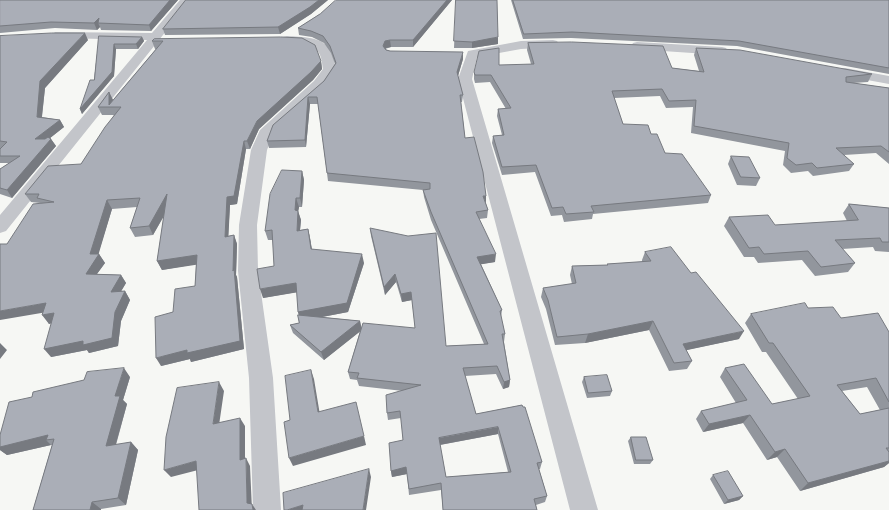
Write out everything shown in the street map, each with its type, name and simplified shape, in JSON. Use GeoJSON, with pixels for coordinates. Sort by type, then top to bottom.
{"type":"FeatureCollection","features":[{"type":"Feature","properties":{"kind":"street"},"geometry":{"type":"LineString","coordinates":[[0,227],[158,40],[186,0]]}},
{"type":"Feature","properties":{"kind":"street"},"geometry":{"type":"LineString","coordinates":[[267,510],[261,378],[248,271],[248,225],[259,150],[267,130],[318,84],[330,69],[324,50],[317,45],[306,41],[279,39],[300,28]]}},
{"type":"Feature","properties":{"kind":"street"},"geometry":{"type":"LineString","coordinates":[[47,35],[101,34],[158,40]]}},
{"type":"Feature","properties":{"kind":"street"},"geometry":{"type":"LineString","coordinates":[[571,43],[521,45],[465,54],[465,79],[584,510]]}},
{"type":"Feature","properties":{"kind":"street"},"geometry":{"type":"LineString","coordinates":[[622,45],[737,52]]}},
{"type":"Feature","properties":{"kind":"street"},"geometry":{"type":"LineString","coordinates":[[828,69],[889,80]]}},
{"type":"Feature","properties":{"kind":"building"},"geometry":{"type":"Polygon","coordinates":[[[0,0],[170,0],[149,25],[98,23],[99,18],[94,23],[51,22],[0,26],[0,0]]]}},
{"type":"Feature","properties":{"kind":"building"},"geometry":{"type":"Polygon","coordinates":[[[186,0],[319,0],[278,27],[163,29],[186,0]]]}},
{"type":"Feature","properties":{"kind":"building"},"geometry":{"type":"Polygon","coordinates":[[[336,0],[447,0],[413,40],[385,41],[383,46],[386,50],[390,51],[463,52],[457,72],[463,95],[460,95],[465,138],[474,137],[483,172],[486,196],[483,196],[488,210],[476,212],[496,254],[477,257],[502,310],[500,311],[505,334],[502,334],[510,380],[504,382],[497,366],[463,368],[476,414],[522,405],[525,407],[542,462],[537,463],[547,496],[534,499],[537,510],[443,510],[441,483],[409,489],[406,467],[391,471],[389,443],[403,440],[400,411],[387,413],[386,395],[421,385],[357,378],[359,373],[348,372],[363,323],[415,328],[411,292],[401,294],[395,274],[384,287],[370,228],[408,236],[436,233],[446,346],[488,344],[423,190],[430,189],[430,183],[327,173],[317,97],[308,97],[305,140],[267,141],[273,125],[324,81],[336,63],[330,46],[323,36],[298,28],[320,14],[336,0]],[[498,427],[439,438],[446,477],[511,472],[498,427]]]}},
{"type":"Feature","properties":{"kind":"building"},"geometry":{"type":"Polygon","coordinates":[[[456,0],[497,0],[498,37],[472,42],[454,41],[456,0]]]}},
{"type":"Feature","properties":{"kind":"building"},"geometry":{"type":"Polygon","coordinates":[[[513,0],[889,0],[889,68],[739,41],[572,32],[524,34],[513,0]]]}},
{"type":"Feature","properties":{"kind":"building"},"geometry":{"type":"Polygon","coordinates":[[[85,33],[40,81],[37,117],[60,120],[35,139],[45,139],[48,137],[51,139],[7,190],[0,188],[0,169],[20,156],[0,156],[0,149],[7,142],[0,141],[0,36],[85,33]]]}},
{"type":"Feature","properties":{"kind":"building"},"geometry":{"type":"Polygon","coordinates":[[[99,36],[142,37],[136,44],[114,44],[112,72],[80,109],[90,80],[94,80],[99,36]]]}},
{"type":"Feature","properties":{"kind":"building"},"geometry":{"type":"Polygon","coordinates":[[[302,38],[315,45],[321,61],[257,121],[247,141],[244,141],[234,196],[227,197],[225,237],[234,235],[233,271],[234,268],[240,341],[187,353],[187,350],[156,358],[155,317],[173,312],[175,289],[195,286],[197,255],[157,261],[167,194],[149,226],[130,228],[140,198],[107,200],[90,254],[99,254],[86,274],[121,275],[111,292],[125,291],[115,312],[112,338],[83,345],[83,341],[44,349],[54,313],[42,315],[46,303],[0,311],[0,244],[7,244],[33,204],[54,202],[37,198],[39,194],[25,194],[48,166],[81,164],[105,127],[121,107],[98,107],[109,92],[109,105],[163,41],[152,41],[154,39],[302,38]]]}},
{"type":"Feature","properties":{"kind":"building"},"geometry":{"type":"Polygon","coordinates":[[[572,42],[663,46],[672,68],[704,72],[696,48],[740,50],[872,74],[846,77],[846,82],[889,88],[889,152],[881,146],[836,148],[854,164],[817,168],[812,163],[796,165],[787,158],[789,143],[694,126],[696,100],[669,101],[662,89],[612,91],[623,124],[648,125],[651,134],[657,134],[665,153],[682,154],[711,195],[591,206],[594,212],[566,214],[563,207],[552,208],[536,165],[502,167],[493,136],[504,135],[498,109],[511,108],[491,75],[475,75],[474,72],[479,51],[499,48],[499,65],[534,64],[528,43],[572,42]]]}},
{"type":"Feature","properties":{"kind":"building"},"geometry":{"type":"Polygon","coordinates":[[[731,156],[749,157],[760,178],[741,177],[731,156]]]}},
{"type":"Feature","properties":{"kind":"building"},"geometry":{"type":"Polygon","coordinates":[[[282,170],[302,171],[300,198],[296,198],[295,210],[298,211],[297,231],[308,229],[311,249],[362,254],[347,303],[298,312],[296,283],[260,289],[257,269],[274,266],[272,230],[265,231],[270,194],[282,170]]]}},
{"type":"Feature","properties":{"kind":"building"},"geometry":{"type":"Polygon","coordinates":[[[849,204],[889,208],[889,242],[882,242],[880,238],[835,240],[855,263],[821,267],[808,251],[764,254],[759,247],[749,248],[729,217],[768,215],[775,225],[858,220],[849,204]]]}},
{"type":"Feature","properties":{"kind":"building"},"geometry":{"type":"Polygon","coordinates":[[[671,247],[691,273],[696,272],[744,331],[683,344],[692,361],[674,363],[653,321],[588,334],[557,337],[548,300],[543,288],[576,283],[572,266],[608,265],[607,264],[651,261],[645,252],[671,247]]]}},
{"type":"Feature","properties":{"kind":"building"},"geometry":{"type":"Polygon","coordinates":[[[805,303],[808,308],[833,307],[841,318],[878,313],[889,332],[889,402],[876,378],[837,385],[860,414],[889,408],[889,448],[886,448],[889,452],[889,461],[808,483],[785,449],[775,452],[750,415],[709,424],[701,411],[747,400],[725,368],[744,364],[772,404],[810,396],[773,343],[769,343],[751,314],[805,303]]]}},
{"type":"Feature","properties":{"kind":"building"},"geometry":{"type":"Polygon","coordinates":[[[298,315],[360,321],[321,352],[290,325],[299,323],[298,315]]]}},
{"type":"Feature","properties":{"kind":"building"},"geometry":{"type":"Polygon","coordinates":[[[124,368],[115,396],[120,396],[106,446],[131,442],[118,498],[92,502],[90,510],[33,510],[54,439],[46,440],[48,435],[0,447],[0,435],[9,402],[32,397],[33,392],[84,380],[87,372],[124,368]]]}},
{"type":"Feature","properties":{"kind":"building"},"geometry":{"type":"Polygon","coordinates":[[[311,370],[318,412],[356,402],[364,436],[289,458],[284,422],[290,420],[285,376],[311,370]]]}},
{"type":"Feature","properties":{"kind":"building"},"geometry":{"type":"Polygon","coordinates":[[[607,375],[612,391],[588,393],[584,377],[607,375]]]}},
{"type":"Feature","properties":{"kind":"building"},"geometry":{"type":"Polygon","coordinates":[[[219,382],[213,424],[240,418],[240,460],[246,458],[247,503],[252,504],[253,510],[199,510],[196,461],[164,470],[166,437],[177,388],[219,382]]]}},
{"type":"Feature","properties":{"kind":"building"},"geometry":{"type":"Polygon","coordinates":[[[631,437],[646,437],[653,460],[636,460],[631,437]]]}},
{"type":"Feature","properties":{"kind":"building"},"geometry":{"type":"Polygon","coordinates":[[[369,469],[363,510],[302,510],[303,505],[284,510],[283,493],[369,469]]]}},
{"type":"Feature","properties":{"kind":"building"},"geometry":{"type":"Polygon","coordinates":[[[728,471],[743,496],[728,500],[713,475],[728,471]]]}}]}
